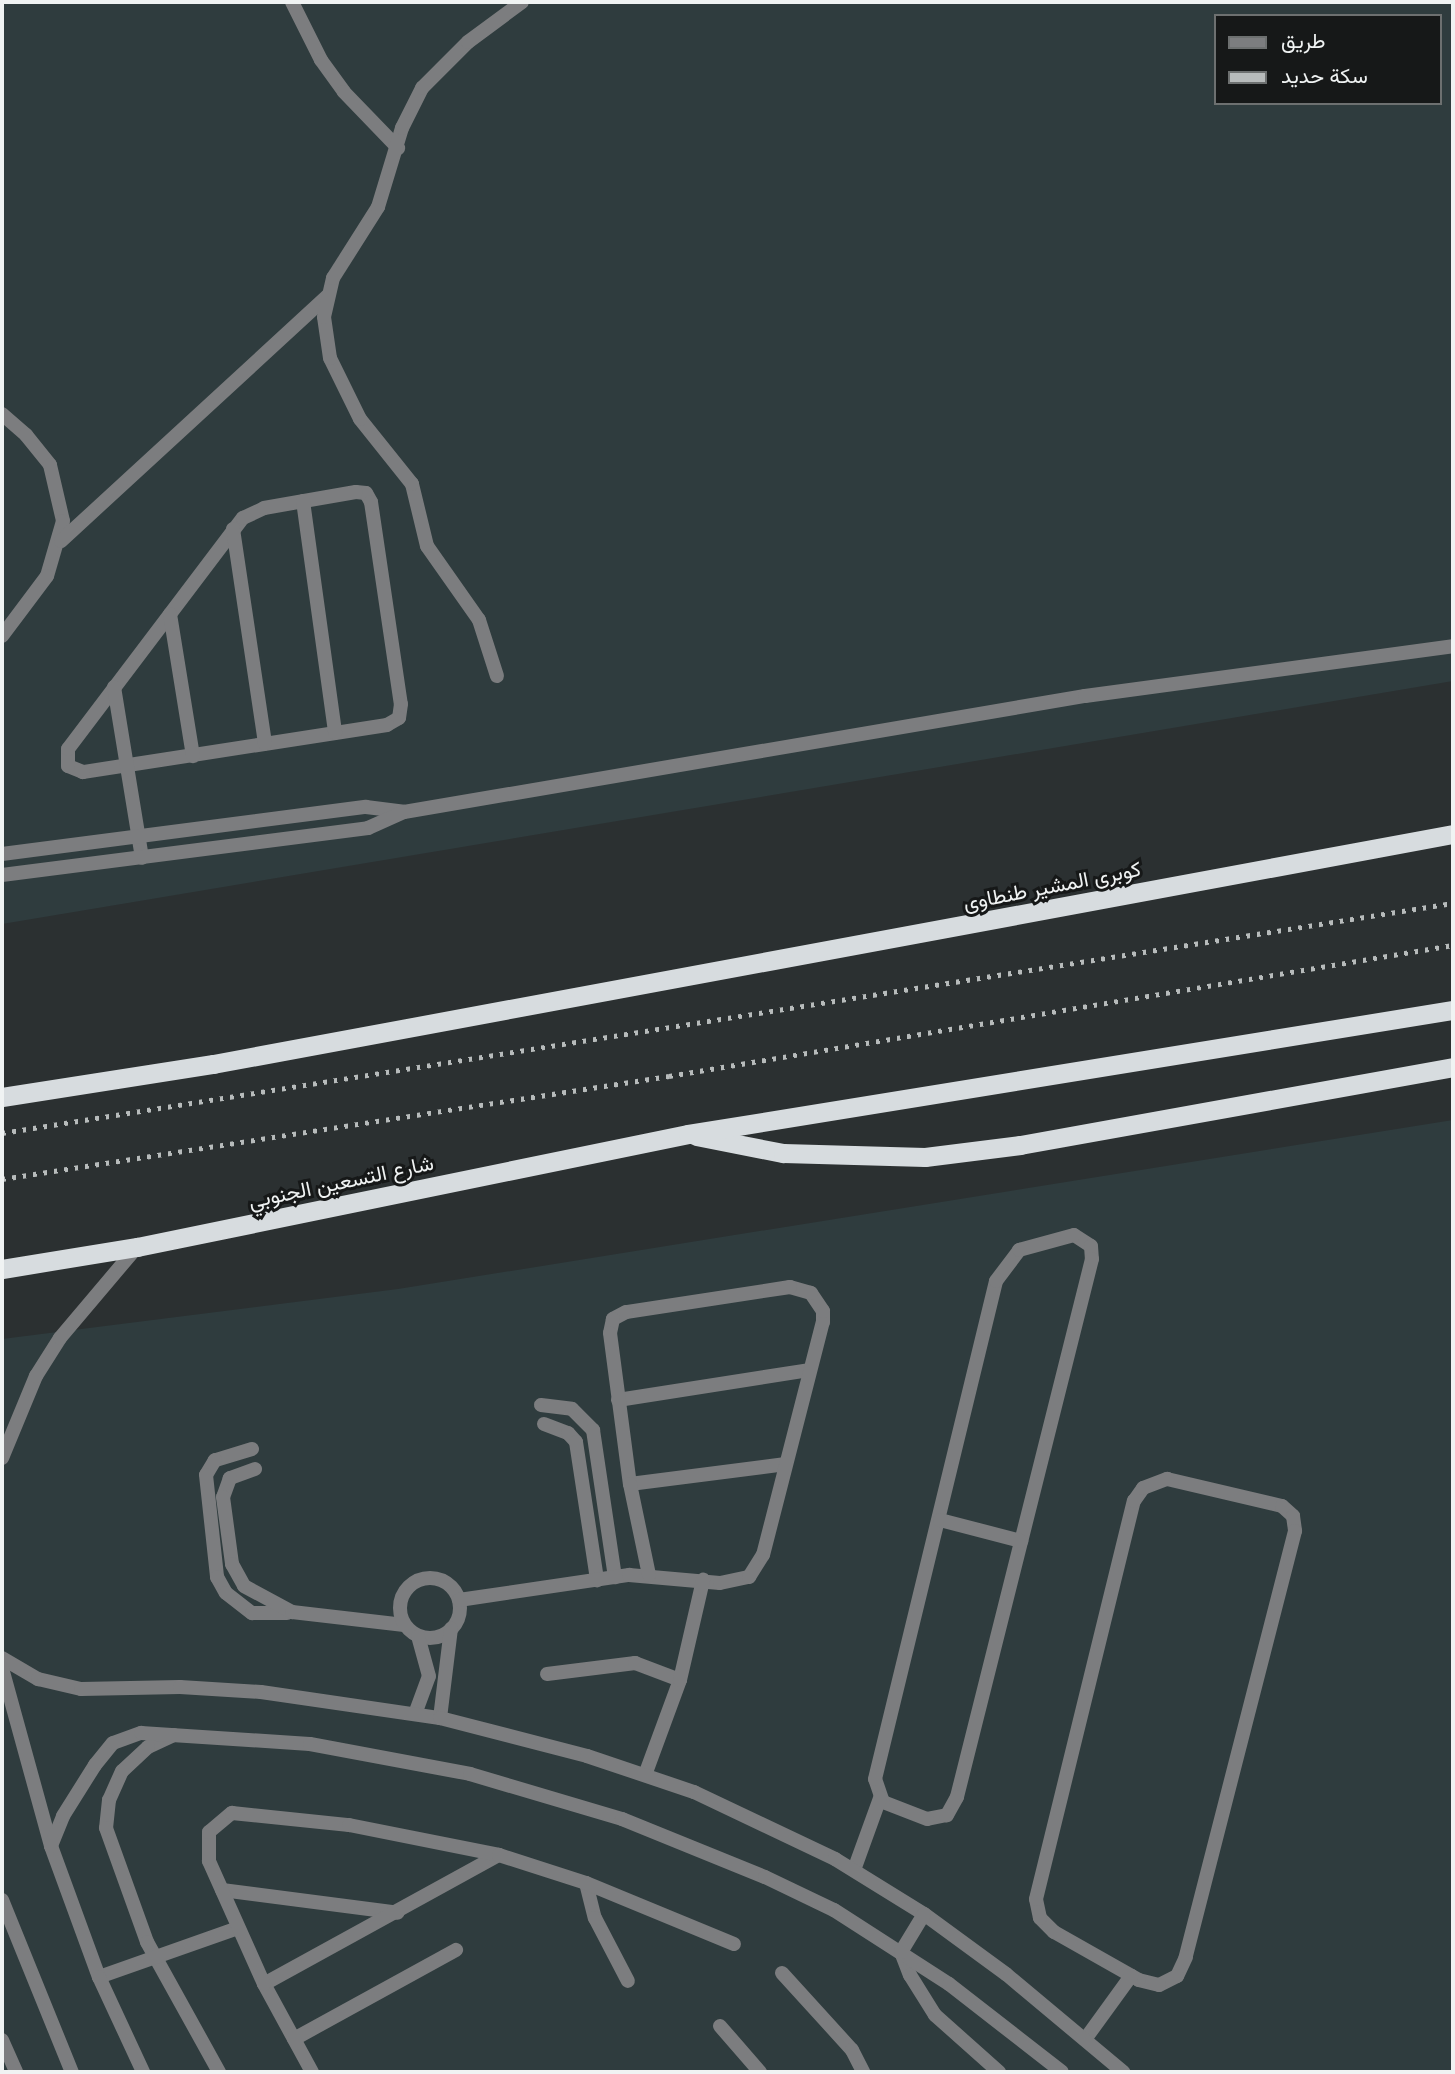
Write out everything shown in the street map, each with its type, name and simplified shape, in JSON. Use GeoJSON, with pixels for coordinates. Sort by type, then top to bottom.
{"type":"FeatureCollection","features":[{"type":"Feature","properties":{"kind":"highway","name":"كوبرى المشير طنطاوى"},"geometry":{"type":"LineString","coordinates":[[2,1097],[214,1064],[1453,834]]}},
{"type":"Feature","properties":{"kind":"highway"},"geometry":{"type":"LineString","coordinates":[[688,1134],[1453,1010]]}},
{"type":"Feature","properties":{"kind":"highway"},"geometry":{"type":"LineString","coordinates":[[688,1134],[783,1153],[925,1157],[1020,1145],[1453,1067]]}},
{"type":"Feature","properties":{"kind":"highway","name":"شارع التسعين الجنوبي"},"geometry":{"type":"LineString","coordinates":[[2,1269],[137,1247],[688,1134]]}},
{"type":"Feature","properties":{"kind":"street"},"geometry":{"type":"LineString","coordinates":[[292,2],[344,93],[398,148]]}},
{"type":"Feature","properties":{"kind":"street"},"geometry":{"type":"LineString","coordinates":[[497,676],[479,620],[427,546],[407,473],[360,419],[330,358],[325,327],[327,296],[344,259],[378,207],[411,107],[436,71],[522,2]]}},
{"type":"Feature","properties":{"kind":"street"},"geometry":{"type":"LineString","coordinates":[[61,541],[327,296]]}},
{"type":"Feature","properties":{"kind":"street"},"geometry":{"type":"LineString","coordinates":[[2,414],[33,442],[50,466],[62,502],[61,541],[47,576],[2,636]]}},
{"type":"Feature","properties":{"kind":"street"},"geometry":{"type":"LineString","coordinates":[[361,491],[370,497],[401,704],[394,723],[83,772],[68,766],[65,757],[233,528],[252,512],[303,501],[361,491]]}},
{"type":"Feature","properties":{"kind":"street"},"geometry":{"type":"LineString","coordinates":[[303,501],[335,733]]}},
{"type":"Feature","properties":{"kind":"street"},"geometry":{"type":"LineString","coordinates":[[233,528],[265,744]]}},
{"type":"Feature","properties":{"kind":"street"},"geometry":{"type":"LineString","coordinates":[[170,614],[193,756]]}},
{"type":"Feature","properties":{"kind":"street"},"geometry":{"type":"LineString","coordinates":[[2,875],[368,828],[404,812],[1085,696],[1453,646]]}},
{"type":"Feature","properties":{"kind":"street"},"geometry":{"type":"LineString","coordinates":[[114,687],[142,858]]}},
{"type":"Feature","properties":{"kind":"street"},"geometry":{"type":"LineString","coordinates":[[2,854],[366,807],[404,812]]}},
{"type":"Feature","properties":{"kind":"street"},"geometry":{"type":"LineString","coordinates":[[854,1870],[880,1798],[875,1779],[999,1272],[1027,1245],[1081,1236],[1091,1246],[1092,1259],[955,1804],[940,1818],[926,1819],[880,1798]]}},
{"type":"Feature","properties":{"kind":"street"},"geometry":{"type":"LineString","coordinates":[[2,1458],[5,1433],[60,1338],[137,1247]]}},
{"type":"Feature","properties":{"kind":"street"},"geometry":{"type":"LineString","coordinates":[[459,1600],[615,1577],[649,1575],[735,1582],[760,1566],[823,1311],[819,1301],[802,1288],[626,1312],[610,1326],[630,1484],[649,1575]]}},
{"type":"Feature","properties":{"kind":"street"},"geometry":{"type":"LineString","coordinates":[[618,1400],[809,1370]]}},
{"type":"Feature","properties":{"kind":"street"},"geometry":{"type":"LineString","coordinates":[[541,1405],[572,1409],[593,1430],[615,1577]]}},
{"type":"Feature","properties":{"kind":"street"},"geometry":{"type":"LineString","coordinates":[[544,1424],[568,1433],[576,1442],[597,1580]]}},
{"type":"Feature","properties":{"kind":"street"},"geometry":{"type":"LineString","coordinates":[[252,1449],[215,1460],[206,1475],[205,1497],[217,1577],[226,1593],[252,1613],[292,1612],[404,1625],[418,1636],[429,1676],[415,1714]]}},
{"type":"Feature","properties":{"kind":"street"},"geometry":{"type":"LineString","coordinates":[[630,1484],[786,1464]]}},
{"type":"Feature","properties":{"kind":"street"},"geometry":{"type":"LineString","coordinates":[[256,1469],[235,1475],[224,1487],[232,1564],[253,1595],[292,1612]]}},
{"type":"Feature","properties":{"kind":"street"},"geometry":{"type":"LineString","coordinates":[[1167,1479],[1282,1506],[1293,1516],[1295,1531],[1183,1967],[1159,1984],[1131,1976],[1046,1926],[1036,1899],[1134,1501],[1143,1488],[1167,1479]]}},
{"type":"Feature","properties":{"kind":"street"},"geometry":{"type":"LineString","coordinates":[[940,1520],[1021,1541]]}},
{"type":"Feature","properties":{"kind":"street"},"geometry":{"type":"LineString","coordinates":[[645,1775],[680,1680],[703,1580]]}},
{"type":"Feature","properties":{"kind":"street"},"geometry":{"type":"LineString","coordinates":[[404,1625],[401,1600],[417,1581],[442,1581],[459,1600],[460,1611],[451,1629],[440,1718]]}},
{"type":"Feature","properties":{"kind":"street"},"geometry":{"type":"LineString","coordinates":[[418,1636],[441,1636],[451,1629]]}},
{"type":"Feature","properties":{"kind":"street"},"geometry":{"type":"LineString","coordinates":[[2,1658],[38,1679],[81,1689],[180,1687],[261,1692],[440,1718],[645,1775],[747,1815],[854,1870],[924,1914],[1086,2038],[1123,2072]]}},
{"type":"Feature","properties":{"kind":"street"},"geometry":{"type":"LineString","coordinates":[[547,1674],[635,1663],[680,1680]]}},
{"type":"Feature","properties":{"kind":"street"},"geometry":{"type":"LineString","coordinates":[[2,1668],[51,1846],[99,1977],[143,2072]]}},
{"type":"Feature","properties":{"kind":"street"},"geometry":{"type":"LineString","coordinates":[[51,1846],[79,1788],[113,1743],[141,1733],[181,1733],[364,1753],[549,1795],[622,1819],[765,1877],[834,1910],[901,1952],[1004,2024],[1062,2072]]}},
{"type":"Feature","properties":{"kind":"street"},"geometry":{"type":"LineString","coordinates":[[181,1733],[164,1738],[134,1757],[114,1787],[107,1814],[118,1866],[155,1958],[219,2072]]}},
{"type":"Feature","properties":{"kind":"street"},"geometry":{"type":"LineString","coordinates":[[312,2072],[264,1984],[238,1928],[206,1841],[214,1822],[232,1813],[349,1825],[499,1855],[586,1882],[734,1944]]}},
{"type":"Feature","properties":{"kind":"street"},"geometry":{"type":"LineString","coordinates":[[264,1984],[398,1913],[499,1855]]}},
{"type":"Feature","properties":{"kind":"street"},"geometry":{"type":"LineString","coordinates":[[586,1882],[595,1918],[628,1981]]}},
{"type":"Feature","properties":{"kind":"street"},"geometry":{"type":"LineString","coordinates":[[222,1890],[398,1913]]}},
{"type":"Feature","properties":{"kind":"street"},"geometry":{"type":"LineString","coordinates":[[2,1927],[3,1902]]}},
{"type":"Feature","properties":{"kind":"street"},"geometry":{"type":"LineString","coordinates":[[3,1902],[72,2072]]}},
{"type":"Feature","properties":{"kind":"street"},"geometry":{"type":"LineString","coordinates":[[901,1952],[924,1914]]}},
{"type":"Feature","properties":{"kind":"street"},"geometry":{"type":"LineString","coordinates":[[99,1977],[238,1928]]}},
{"type":"Feature","properties":{"kind":"street"},"geometry":{"type":"LineString","coordinates":[[294,2039],[456,1950]]}},
{"type":"Feature","properties":{"kind":"street"},"geometry":{"type":"LineString","coordinates":[[901,1952],[909,1975],[935,2015],[995,2071]]}},
{"type":"Feature","properties":{"kind":"street"},"geometry":{"type":"LineString","coordinates":[[782,1973],[852,2050],[863,2072]]}},
{"type":"Feature","properties":{"kind":"street"},"geometry":{"type":"LineString","coordinates":[[1086,2038],[1131,1976]]}},
{"type":"Feature","properties":{"kind":"street"},"geometry":{"type":"LineString","coordinates":[[720,2026],[760,2072]]}},
{"type":"Feature","properties":{"kind":"street"},"geometry":{"type":"LineString","coordinates":[[2,2040],[16,2072]]}},
{"type":"Feature","properties":{"kind":"shaded area"},"geometry":{"type":"Polygon","coordinates":[[[2,2],[1453,2],[1453,681],[2,924],[2,2]]]}},
{"type":"Feature","properties":{"kind":"shaded area"},"geometry":{"type":"Polygon","coordinates":[[[1453,1120],[1453,2072],[2,2072],[2,1339],[398,1289],[1453,1120]]]}},
{"type":"Feature","properties":{"kind":"railway"},"geometry":{"type":"LineString","coordinates":[[2,1133],[1453,903]]}},
{"type":"Feature","properties":{"kind":"railway"},"geometry":{"type":"LineString","coordinates":[[2,1179],[669,1076],[1453,945]]}}]}
